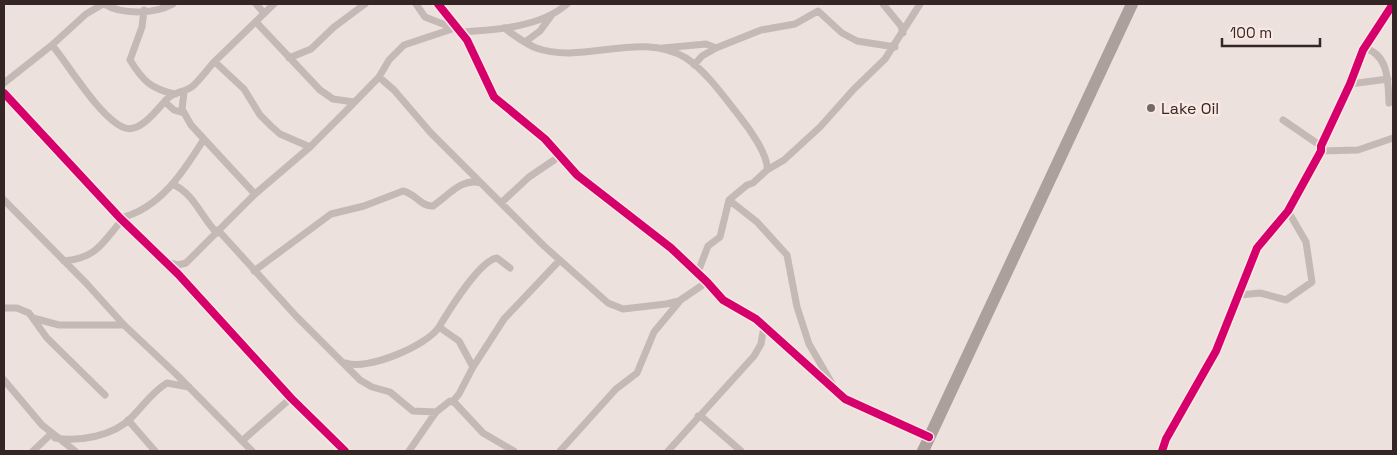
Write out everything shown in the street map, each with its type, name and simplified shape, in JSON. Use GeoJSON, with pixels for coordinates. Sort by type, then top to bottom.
{"type":"FeatureCollection","features":[{"type":"Feature","properties":{"kind":"highway"},"geometry":{"type":"LineString","coordinates":[[923,451],[1132,4]]}},
{"type":"Feature","properties":{"kind":"street"},"geometry":{"type":"LineString","coordinates":[[4,83],[52,45],[75,23],[104,4],[117,10],[158,10],[173,4]]}},
{"type":"Feature","properties":{"kind":"street"},"geometry":{"type":"LineString","coordinates":[[256,4],[264,13]]}},
{"type":"Feature","properties":{"kind":"street"},"geometry":{"type":"LineString","coordinates":[[144,10],[142,27],[130,60],[151,86],[162,92],[175,94],[184,92],[194,85],[274,4]]}},
{"type":"Feature","properties":{"kind":"street"},"geometry":{"type":"LineString","coordinates":[[289,58],[311,49],[334,27],[365,4]]}},
{"type":"Feature","properties":{"kind":"street"},"geometry":{"type":"LineString","coordinates":[[416,4],[424,17],[457,29]]}},
{"type":"Feature","properties":{"kind":"street"},"geometry":{"type":"LineString","coordinates":[[438,4],[478,60],[488,88],[494,97],[530,126],[586,183],[671,248],[698,272],[732,307],[764,326],[835,390],[856,406],[870,409],[929,438]]}},
{"type":"Feature","properties":{"kind":"street"},"geometry":{"type":"LineString","coordinates":[[525,42],[540,31],[551,16],[567,4]]}},
{"type":"Feature","properties":{"kind":"street"},"geometry":{"type":"LineString","coordinates":[[883,4],[901,26],[903,33]]}},
{"type":"Feature","properties":{"kind":"street"},"geometry":{"type":"LineString","coordinates":[[698,272],[708,246],[720,237],[729,200],[747,185],[753,183],[767,170],[784,160],[820,127],[894,47],[920,4]]}},
{"type":"Feature","properties":{"kind":"street"},"geometry":{"type":"LineString","coordinates":[[1162,451],[1166,439],[1216,351],[1240,295],[1257,248],[1288,211],[1321,148],[1364,48],[1392,4]]}},
{"type":"Feature","properties":{"kind":"street"},"geometry":{"type":"LineString","coordinates":[[694,65],[702,56],[716,48],[761,30],[795,24],[818,11],[842,33],[856,40],[894,47]]}},
{"type":"Feature","properties":{"kind":"street"},"geometry":{"type":"LineString","coordinates":[[165,261],[178,265],[186,263],[255,194],[310,147],[378,77],[388,60],[404,45],[457,29],[504,28],[551,16]]}},
{"type":"Feature","properties":{"kind":"street"},"geometry":{"type":"LineString","coordinates":[[256,22],[327,96],[337,100],[354,102]]}},
{"type":"Feature","properties":{"kind":"street"},"geometry":{"type":"LineString","coordinates":[[504,28],[525,42],[542,50],[566,52],[706,44],[716,48]]}},
{"type":"Feature","properties":{"kind":"street"},"geometry":{"type":"LineString","coordinates":[[52,45],[96,102],[123,127],[128,128],[140,124],[155,114],[175,94]]}},
{"type":"Feature","properties":{"kind":"street"},"geometry":{"type":"LineString","coordinates":[[660,48],[681,56],[694,65],[718,89],[746,124],[767,160],[767,170]]}},
{"type":"Feature","properties":{"kind":"street"},"geometry":{"type":"LineString","coordinates":[[1364,48],[1372,50],[1381,57],[1388,79],[1390,104]]}},
{"type":"Feature","properties":{"kind":"street"},"geometry":{"type":"LineString","coordinates":[[215,62],[244,89],[260,115],[270,126],[280,134],[310,147]]}},
{"type":"Feature","properties":{"kind":"street"},"geometry":{"type":"LineString","coordinates":[[378,77],[398,94],[430,132],[559,261],[614,306],[629,309],[679,301]]}},
{"type":"Feature","properties":{"kind":"street"},"geometry":{"type":"LineString","coordinates":[[1350,84],[1388,79]]}},
{"type":"Feature","properties":{"kind":"street"},"geometry":{"type":"LineString","coordinates":[[184,92],[182,104],[184,113],[204,139],[255,194]]}},
{"type":"Feature","properties":{"kind":"street"},"geometry":{"type":"LineString","coordinates":[[4,93],[121,219],[165,261],[291,398],[345,451]]}},
{"type":"Feature","properties":{"kind":"street"},"geometry":{"type":"LineString","coordinates":[[165,102],[174,110],[184,113]]}},
{"type":"Feature","properties":{"kind":"street"},"geometry":{"type":"LineString","coordinates":[[1283,120],[1321,148],[1358,150],[1381,144],[1393,138]]}},
{"type":"Feature","properties":{"kind":"street"},"geometry":{"type":"LineString","coordinates":[[64,261],[84,258],[94,253],[121,219],[139,212],[172,184],[204,139]]}},
{"type":"Feature","properties":{"kind":"street"},"geometry":{"type":"LineString","coordinates":[[1381,144],[1393,148]]}},
{"type":"Feature","properties":{"kind":"street"},"geometry":{"type":"LineString","coordinates":[[501,203],[529,177],[560,156]]}},
{"type":"Feature","properties":{"kind":"street"},"geometry":{"type":"LineString","coordinates":[[254,271],[331,214],[364,206],[403,191],[409,192],[424,205],[433,206],[462,183],[473,181],[481,184]]}},
{"type":"Feature","properties":{"kind":"street"},"geometry":{"type":"LineString","coordinates":[[172,184],[190,197],[205,221],[217,231],[366,384],[390,392],[413,411],[436,412]]}},
{"type":"Feature","properties":{"kind":"street"},"geometry":{"type":"LineString","coordinates":[[4,200],[124,325],[252,451]]}},
{"type":"Feature","properties":{"kind":"street"},"geometry":{"type":"LineString","coordinates":[[729,200],[757,222],[787,255],[797,307],[809,344],[816,358],[827,371],[835,390]]}},
{"type":"Feature","properties":{"kind":"street"},"geometry":{"type":"LineString","coordinates":[[1240,295],[1260,293],[1286,300],[1311,284],[1313,275],[1306,242],[1288,211]]}},
{"type":"Feature","properties":{"kind":"street"},"geometry":{"type":"LineString","coordinates":[[344,363],[356,366],[376,362],[416,344],[439,327],[449,309],[486,265],[498,258],[510,268]]}},
{"type":"Feature","properties":{"kind":"street"},"geometry":{"type":"LineString","coordinates":[[409,451],[436,412],[446,402],[453,401],[459,394],[473,367],[504,319],[559,261]]}},
{"type":"Feature","properties":{"kind":"street"},"geometry":{"type":"LineString","coordinates":[[560,451],[616,389],[637,373],[654,332],[679,301],[707,282]]}},
{"type":"Feature","properties":{"kind":"street"},"geometry":{"type":"LineString","coordinates":[[4,308],[25,310],[47,338],[105,395]]}},
{"type":"Feature","properties":{"kind":"street"},"geometry":{"type":"LineString","coordinates":[[32,317],[59,325],[124,325]]}},
{"type":"Feature","properties":{"kind":"street"},"geometry":{"type":"LineString","coordinates":[[668,451],[754,356],[761,344],[764,326]]}},
{"type":"Feature","properties":{"kind":"street"},"geometry":{"type":"LineString","coordinates":[[439,327],[460,341],[473,367]]}},
{"type":"Feature","properties":{"kind":"street"},"geometry":{"type":"LineString","coordinates":[[4,380],[22,405],[53,436],[75,451]]}},
{"type":"Feature","properties":{"kind":"street"},"geometry":{"type":"LineString","coordinates":[[53,436],[66,440],[87,437],[118,428],[167,383],[189,388]]}},
{"type":"Feature","properties":{"kind":"street"},"geometry":{"type":"LineString","coordinates":[[242,440],[291,398]]}},
{"type":"Feature","properties":{"kind":"street"},"geometry":{"type":"LineString","coordinates":[[453,401],[484,433],[514,451]]}},
{"type":"Feature","properties":{"kind":"street"},"geometry":{"type":"LineString","coordinates":[[698,416],[703,418],[741,451]]}},
{"type":"Feature","properties":{"kind":"street"},"geometry":{"type":"LineString","coordinates":[[128,420],[155,451]]}},
{"type":"Feature","properties":{"kind":"street"},"geometry":{"type":"LineString","coordinates":[[33,451],[53,436]]}},
{"type":"Feature","properties":{"kind":"cycle path"},"geometry":{"type":"LineString","coordinates":[[438,4],[467,40],[494,97],[545,139],[577,175],[671,248],[723,300],[756,319],[845,399],[929,437]]}},
{"type":"Feature","properties":{"kind":"cycle path"},"geometry":{"type":"LineString","coordinates":[[1162,451],[1166,439],[1216,351],[1257,248],[1288,211],[1321,151],[1321,146],[1350,84],[1363,50],[1393,4]]}},
{"type":"Feature","properties":{"kind":"cycle path"},"geometry":{"type":"LineString","coordinates":[[4,93],[120,218],[178,274],[291,398],[345,451]]}},
{"type":"Feature","properties":{"kind":"place","name":"Lake Oil"},"geometry":{"type":"Point","coordinates":[1151,108]}}]}
